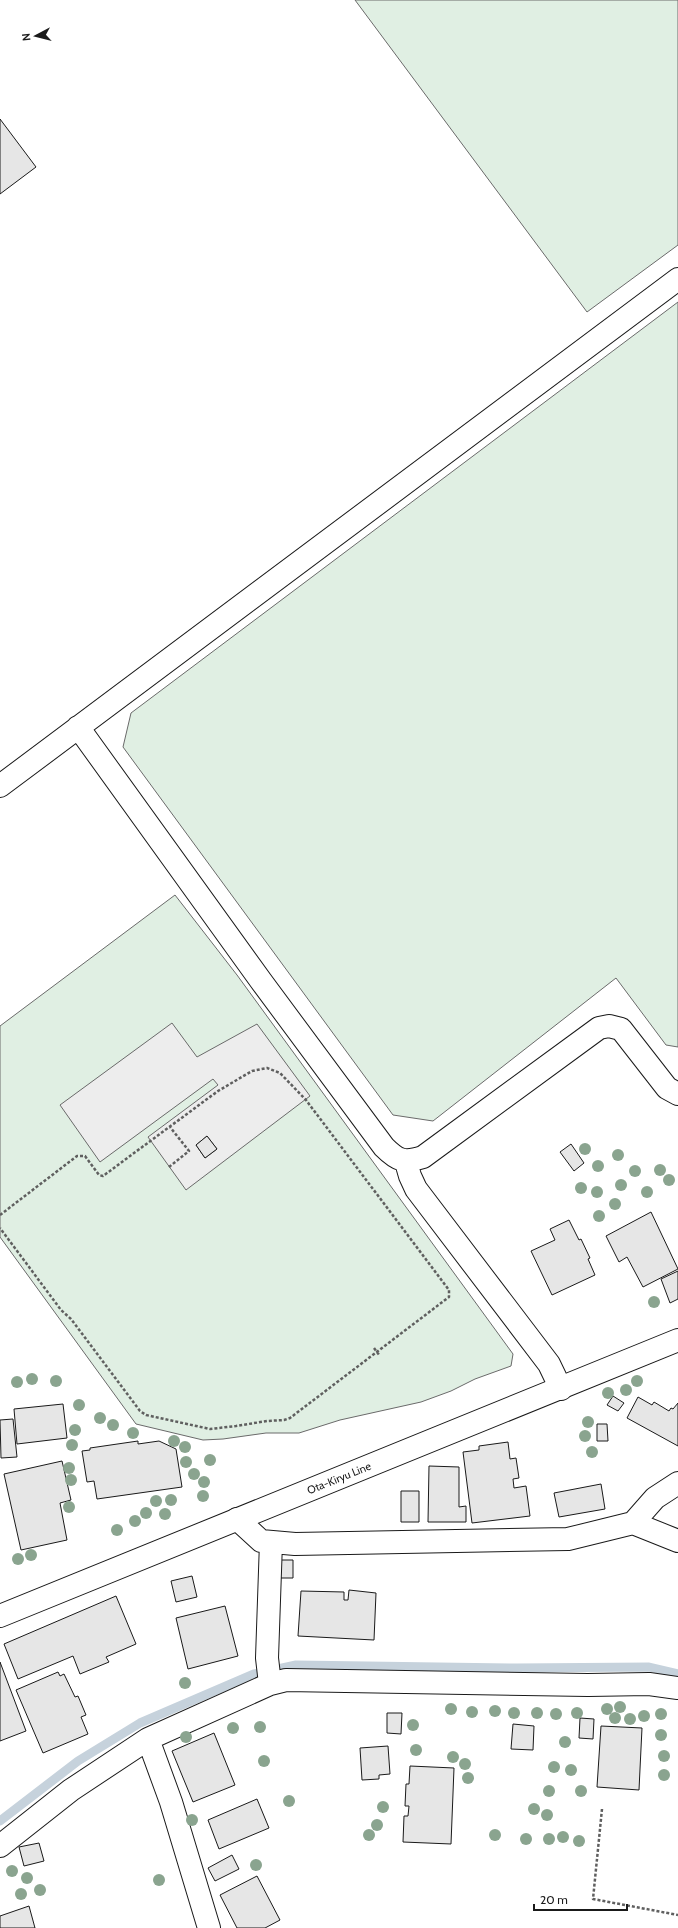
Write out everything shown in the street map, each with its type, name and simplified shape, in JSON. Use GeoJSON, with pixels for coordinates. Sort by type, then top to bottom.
{"type":"FeatureCollection","features":[{"type":"Feature","properties":{"kind":"street"},"geometry":{"type":"LineString","coordinates":[[0,786],[678,279]]}},
{"type":"Feature","properties":{"kind":"street"},"geometry":{"type":"LineString","coordinates":[[78,727],[261,982],[384,1147],[393,1156],[406,1162],[423,1157],[599,1028],[610,1026],[621,1029],[667,1088],[678,1094]]}},
{"type":"Feature","properties":{"kind":"street"},"geometry":{"type":"LineString","coordinates":[[406,1162],[416,1189],[549,1364],[561,1389]]}},
{"type":"Feature","properties":{"kind":"street","name":"Ota-Kiryu Line"},"geometry":{"type":"LineString","coordinates":[[0,1616],[561,1389],[678,1340]]}},
{"type":"Feature","properties":{"kind":"street"},"geometry":{"type":"LineString","coordinates":[[237,1519],[261,1541],[295,1544],[568,1539],[633,1523],[655,1498],[678,1483]]}},
{"type":"Feature","properties":{"kind":"street"},"geometry":{"type":"LineString","coordinates":[[633,1523],[678,1541]]}},
{"type":"Feature","properties":{"kind":"street"},"geometry":{"type":"LineString","coordinates":[[269,1673],[271,1542]]}},
{"type":"Feature","properties":{"kind":"street"},"geometry":{"type":"LineString","coordinates":[[269,1673],[286,1680],[588,1685],[649,1684],[678,1688]]}},
{"type":"Feature","properties":{"kind":"street"},"geometry":{"type":"LineString","coordinates":[[0,1846],[72,1790],[148,1739],[269,1673]]}},
{"type":"Feature","properties":{"kind":"street"},"geometry":{"type":"LineString","coordinates":[[148,1739],[171,1802],[209,1928]]}},
{"type":"Feature","properties":{"kind":"path"},"geometry":{"type":"LineString","coordinates":[[0,1215],[77,1156],[85,1156],[99,1175],[103,1176],[218,1091],[252,1071],[267,1068],[280,1073],[306,1100],[449,1290],[449,1297],[290,1418],[210,1429],[146,1415],[140,1411],[71,1319],[61,1310],[0,1228]]}},
{"type":"Feature","properties":{"kind":"path"},"geometry":{"type":"LineString","coordinates":[[169,1167],[189,1151],[170,1127]]}},
{"type":"Feature","properties":{"kind":"path"},"geometry":{"type":"LineString","coordinates":[[374,1348],[380,1356]]}},
{"type":"Feature","properties":{"kind":"path"},"geometry":{"type":"LineString","coordinates":[[602,1809],[593,1899],[678,1916]]}},
{"type":"Feature","properties":{"kind":"green space"},"geometry":{"type":"Polygon","coordinates":[[[355,0],[678,0],[678,245],[587,312],[355,0]]]}},
{"type":"Feature","properties":{"kind":"green space"},"geometry":{"type":"Polygon","coordinates":[[[678,302],[678,1047],[666,1045],[616,978],[433,1121],[393,1115],[123,747],[131,713],[678,302]]]}},
{"type":"Feature","properties":{"kind":"green space"},"geometry":{"type":"Polygon","coordinates":[[[175,895],[237,975],[513,1354],[511,1366],[475,1379],[451,1391],[421,1402],[340,1420],[299,1433],[266,1433],[223,1439],[203,1440],[136,1424],[0,1237],[0,1026],[175,895]]]}},
{"type":"Feature","properties":{"kind":"shaded area"},"geometry":{"type":"Polygon","coordinates":[[[172,1023],[197,1057],[257,1024],[310,1096],[186,1190],[148,1137],[218,1085],[213,1079],[100,1162],[60,1105],[172,1023]],[[207,1136],[196,1145],[205,1158],[217,1149],[207,1136]]]}},
{"type":"Feature","properties":{"kind":"building"},"geometry":{"type":"Polygon","coordinates":[[[0,119],[36,167],[0,194],[0,119]]]}},
{"type":"Feature","properties":{"kind":"building"},"geometry":{"type":"Polygon","coordinates":[[[207,1136],[217,1149],[205,1158],[196,1145],[207,1136]]]}},
{"type":"Feature","properties":{"kind":"building"},"geometry":{"type":"Polygon","coordinates":[[[571,1144],[584,1163],[574,1171],[560,1152],[571,1144]]]}},
{"type":"Feature","properties":{"kind":"building"},"geometry":{"type":"Polygon","coordinates":[[[651,1212],[678,1269],[643,1287],[627,1257],[619,1262],[606,1236],[651,1212]]]}},
{"type":"Feature","properties":{"kind":"building"},"geometry":{"type":"Polygon","coordinates":[[[569,1220],[579,1240],[581,1239],[590,1258],[588,1259],[595,1275],[552,1295],[531,1251],[555,1240],[550,1229],[569,1220]]]}},
{"type":"Feature","properties":{"kind":"building"},"geometry":{"type":"Polygon","coordinates":[[[678,1271],[678,1299],[670,1303],[661,1279],[678,1271]]]}},
{"type":"Feature","properties":{"kind":"building"},"geometry":{"type":"Polygon","coordinates":[[[613,1396],[624,1403],[618,1411],[607,1405],[613,1396]]]}},
{"type":"Feature","properties":{"kind":"building"},"geometry":{"type":"Polygon","coordinates":[[[638,1397],[652,1405],[654,1402],[669,1411],[678,1403],[678,1446],[627,1418],[638,1397]]]}},
{"type":"Feature","properties":{"kind":"building"},"geometry":{"type":"Polygon","coordinates":[[[63,1404],[67,1438],[17,1444],[14,1409],[63,1404]]]}},
{"type":"Feature","properties":{"kind":"building"},"geometry":{"type":"Polygon","coordinates":[[[13,1419],[17,1457],[1,1458],[0,1420],[13,1419]]]}},
{"type":"Feature","properties":{"kind":"building"},"geometry":{"type":"Polygon","coordinates":[[[597,1424],[607,1424],[608,1441],[597,1441],[597,1424]]]}},
{"type":"Feature","properties":{"kind":"building"},"geometry":{"type":"Polygon","coordinates":[[[138,1441],[138,1444],[159,1441],[176,1449],[182,1487],[97,1499],[94,1481],[87,1482],[82,1451],[90,1450],[90,1448],[138,1441]]]}},
{"type":"Feature","properties":{"kind":"building"},"geometry":{"type":"Polygon","coordinates":[[[508,1442],[510,1459],[516,1458],[519,1478],[513,1479],[514,1488],[526,1486],[530,1516],[472,1523],[463,1452],[479,1450],[479,1446],[508,1442]]]}},
{"type":"Feature","properties":{"kind":"building"},"geometry":{"type":"Polygon","coordinates":[[[62,1461],[71,1500],[60,1503],[67,1540],[21,1550],[4,1474],[62,1461]]]}},
{"type":"Feature","properties":{"kind":"building"},"geometry":{"type":"Polygon","coordinates":[[[429,1466],[459,1467],[459,1507],[466,1506],[466,1522],[428,1522],[429,1466]]]}},
{"type":"Feature","properties":{"kind":"building"},"geometry":{"type":"Polygon","coordinates":[[[601,1484],[605,1509],[559,1517],[554,1493],[601,1484]]]}},
{"type":"Feature","properties":{"kind":"building"},"geometry":{"type":"Polygon","coordinates":[[[401,1491],[419,1491],[419,1522],[401,1522],[401,1491]]]}},
{"type":"Feature","properties":{"kind":"building"},"geometry":{"type":"Polygon","coordinates":[[[280,1560],[293,1560],[293,1578],[280,1578],[280,1560]]]}},
{"type":"Feature","properties":{"kind":"building"},"geometry":{"type":"Polygon","coordinates":[[[192,1576],[197,1597],[176,1602],[171,1581],[192,1576]]]}},
{"type":"Feature","properties":{"kind":"building"},"geometry":{"type":"Polygon","coordinates":[[[349,1590],[376,1593],[374,1640],[298,1636],[301,1591],[344,1592],[344,1600],[348,1600],[349,1590]]]}},
{"type":"Feature","properties":{"kind":"building"},"geometry":{"type":"Polygon","coordinates":[[[116,1596],[136,1644],[106,1657],[109,1662],[80,1674],[73,1656],[18,1679],[4,1644],[116,1596]]]}},
{"type":"Feature","properties":{"kind":"building"},"geometry":{"type":"Polygon","coordinates":[[[225,1606],[238,1656],[188,1669],[176,1618],[225,1606]]]}},
{"type":"Feature","properties":{"kind":"building"},"geometry":{"type":"Polygon","coordinates":[[[0,1662],[26,1731],[0,1741],[0,1662]]]}},
{"type":"Feature","properties":{"kind":"building"},"geometry":{"type":"Polygon","coordinates":[[[58,1672],[60,1676],[64,1674],[75,1697],[78,1696],[86,1715],[81,1717],[88,1734],[43,1753],[16,1690],[58,1672]]]}},
{"type":"Feature","properties":{"kind":"building"},"geometry":{"type":"Polygon","coordinates":[[[387,1713],[402,1713],[401,1734],[387,1733],[387,1713]]]}},
{"type":"Feature","properties":{"kind":"building"},"geometry":{"type":"Polygon","coordinates":[[[580,1718],[594,1719],[593,1739],[579,1738],[580,1718]]]}},
{"type":"Feature","properties":{"kind":"building"},"geometry":{"type":"Polygon","coordinates":[[[513,1724],[534,1726],[533,1750],[511,1749],[513,1724]]]}},
{"type":"Feature","properties":{"kind":"building"},"geometry":{"type":"Polygon","coordinates":[[[601,1726],[642,1728],[639,1790],[597,1787],[601,1726]]]}},
{"type":"Feature","properties":{"kind":"building"},"geometry":{"type":"Polygon","coordinates":[[[214,1733],[235,1785],[193,1802],[172,1751],[214,1733]]]}},
{"type":"Feature","properties":{"kind":"building"},"geometry":{"type":"Polygon","coordinates":[[[388,1746],[390,1774],[379,1775],[379,1779],[362,1780],[360,1748],[388,1746]]]}},
{"type":"Feature","properties":{"kind":"building"},"geometry":{"type":"Polygon","coordinates":[[[410,1766],[454,1768],[451,1844],[403,1842],[404,1816],[408,1816],[409,1806],[405,1806],[406,1784],[409,1784],[410,1766]]]}},
{"type":"Feature","properties":{"kind":"building"},"geometry":{"type":"Polygon","coordinates":[[[257,1799],[269,1828],[219,1849],[208,1820],[257,1799]]]}},
{"type":"Feature","properties":{"kind":"building"},"geometry":{"type":"Polygon","coordinates":[[[39,1843],[44,1861],[24,1866],[19,1847],[39,1843]]]}},
{"type":"Feature","properties":{"kind":"building"},"geometry":{"type":"Polygon","coordinates":[[[232,1855],[239,1869],[215,1881],[208,1868],[232,1855]]]}},
{"type":"Feature","properties":{"kind":"building"},"geometry":{"type":"Polygon","coordinates":[[[257,1876],[280,1920],[265,1928],[237,1928],[220,1895],[257,1876]]]}},
{"type":"Feature","properties":{"kind":"building"},"geometry":{"type":"Polygon","coordinates":[[[29,1906],[35,1928],[0,1928],[0,1916],[29,1906]]]}},
{"type":"Feature","properties":{"kind":"waterway"},"geometry":{"type":"LineString","coordinates":[[0,1821],[78,1761],[140,1723],[254,1674],[296,1665],[516,1668],[649,1667],[678,1674]]}}]}
